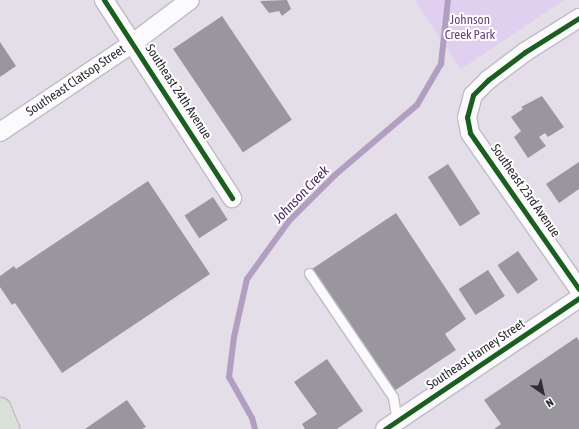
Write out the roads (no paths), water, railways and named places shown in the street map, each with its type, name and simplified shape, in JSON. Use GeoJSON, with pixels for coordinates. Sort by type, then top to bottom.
{"type":"FeatureCollection","features":[{"type":"Feature","properties":{"kind":"highway"},"geometry":{"type":"LineString","coordinates":[[0,409],[8,429]]}},
{"type":"Feature","properties":{"kind":"street","name":"Southeast 24th Avenue"},"geometry":{"type":"LineString","coordinates":[[104,0],[232,198]]}},
{"type":"Feature","properties":{"kind":"street","name":"Southeast Clatsop Street"},"geometry":{"type":"LineString","coordinates":[[0,132],[133,43],[190,0]]}},
{"type":"Feature","properties":{"kind":"street","name":"Southeast 23rd Avenue"},"geometry":{"type":"LineString","coordinates":[[576,20],[525,52],[488,80],[470,102],[467,117],[470,133],[579,289]]}},
{"type":"Feature","properties":{"kind":"street","name":"Southeast Harney Street"},"geometry":{"type":"LineString","coordinates":[[395,426],[579,298]]}},
{"type":"Feature","properties":{"kind":"lane"},"geometry":{"type":"LineString","coordinates":[[309,273],[393,397],[395,426]]}},
{"type":"Feature","properties":{"kind":"waterway","name":"Johnson Creek"},"geometry":{"type":"LineString","coordinates":[[255,429],[252,418],[229,377],[234,337],[247,279],[289,221],[335,175],[417,105],[441,64],[448,0]]}},
{"type":"Feature","properties":{"kind":"park label","name":"Johnson Creek Park"},"geometry":{"type":"Point","coordinates":[470,28]}}]}
